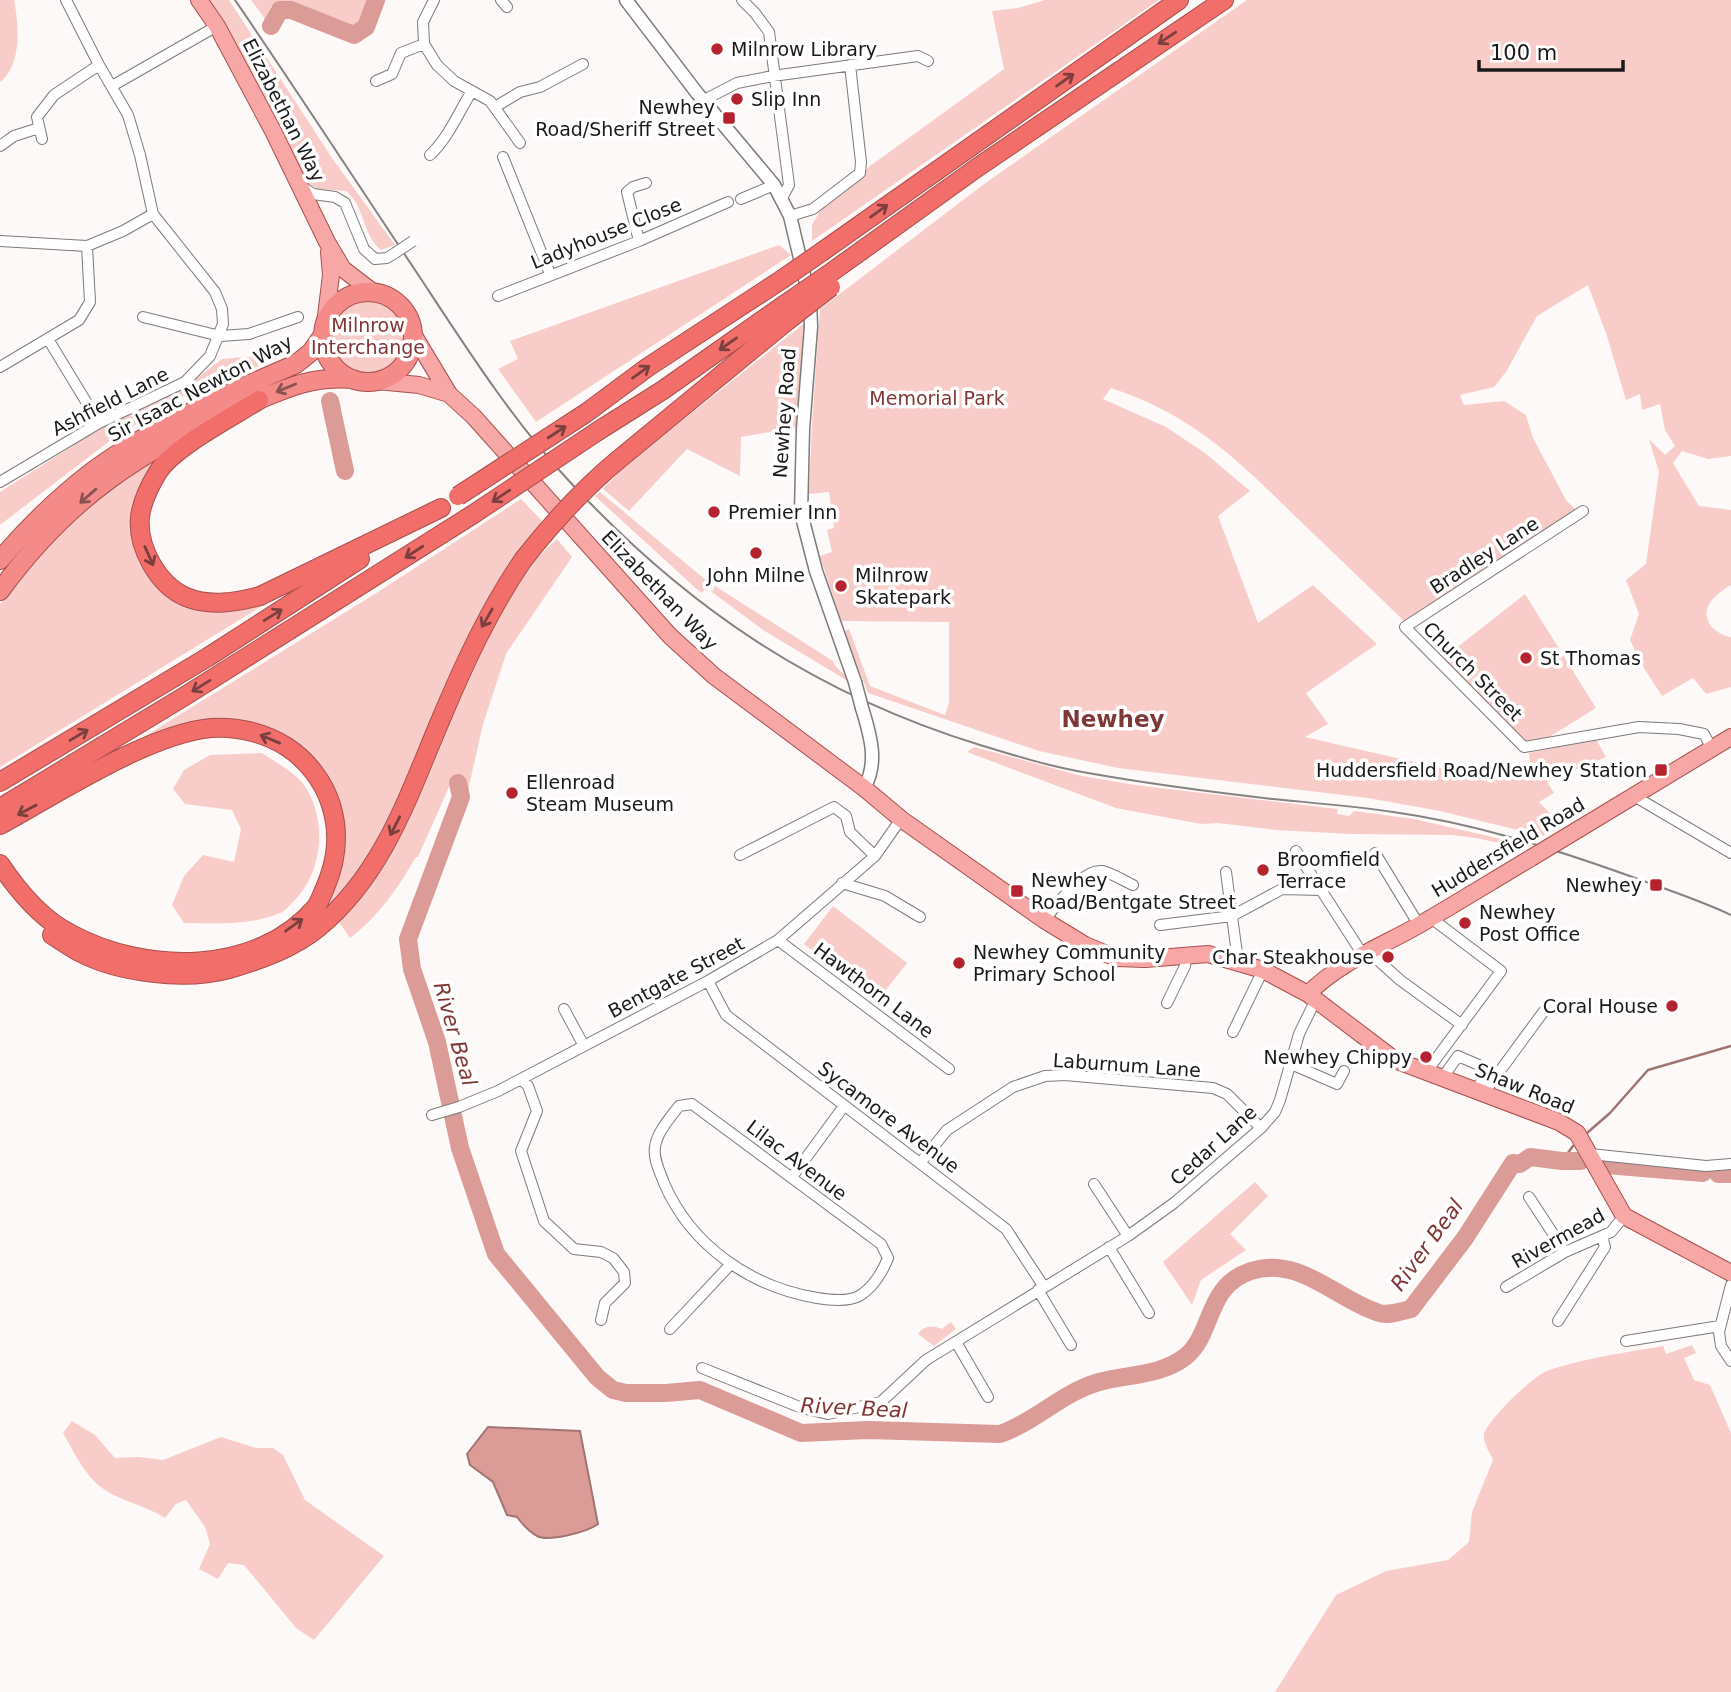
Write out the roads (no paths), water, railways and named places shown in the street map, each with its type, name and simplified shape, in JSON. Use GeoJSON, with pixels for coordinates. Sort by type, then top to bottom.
{"type":"FeatureCollection","features":[{"type":"Feature","properties":{"kind":"highway"},"geometry":{"type":"LineString","coordinates":[[0,782],[220,649],[586,413],[648,367],[823,251],[1179,0]]}},
{"type":"Feature","properties":{"kind":"highway"},"geometry":{"type":"LineString","coordinates":[[0,825],[48,789],[232,667],[785,313],[978,167],[1224,0]]}},
{"type":"Feature","properties":{"kind":"highway"},"geometry":{"type":"LineString","coordinates":[[373,292],[385,295],[405,311],[413,334],[407,359],[400,369],[377,381],[365,382],[343,374],[328,357],[324,330],[330,313],[338,303],[351,295],[373,292]]}},
{"type":"Feature","properties":{"kind":"highway"},"geometry":{"type":"LineString","coordinates":[[0,884],[8,896],[47,932],[80,953],[126,968],[167,975],[216,972],[250,963],[283,950],[319,928],[365,879],[376,862],[407,802],[440,720],[482,628],[523,560],[551,524],[595,480],[785,313]]}},
{"type":"Feature","properties":{"kind":"highway","name":"Sir Isaac Newton Way"},"geometry":{"type":"LineString","coordinates":[[0,560],[48,509],[94,470],[189,414],[296,364],[311,352],[324,330]]}},
{"type":"Feature","properties":{"kind":"highway","name":"Sir Isaac Newton Way"},"geometry":{"type":"LineString","coordinates":[[0,592],[20,564],[57,524],[104,482],[143,455],[200,424],[304,382],[328,377],[353,379]]}},
{"type":"Feature","properties":{"kind":"highway"},"geometry":{"type":"LineString","coordinates":[[259,400],[177,452],[160,469],[146,496],[140,517],[141,537],[146,553],[170,587],[186,597],[212,603],[236,603],[260,596],[441,508]]}},
{"type":"Feature","properties":{"kind":"highway"},"geometry":{"type":"LineString","coordinates":[[0,808],[176,736],[214,728],[247,730],[284,745],[318,778],[328,796],[336,826],[334,860],[318,905],[300,922],[265,944],[221,959],[171,962],[122,955],[70,934],[37,910],[0,864]]}},
{"type":"Feature","properties":{"kind":"main road","name":"Elizabethan Way"},"geometry":{"type":"LineString","coordinates":[[199,0],[217,26],[343,269],[373,292]]}},
{"type":"Feature","properties":{"kind":"main road","name":"Elizabethan Way"},"geometry":{"type":"LineString","coordinates":[[324,330],[331,275],[327,242]]}},
{"type":"Feature","properties":{"kind":"main road","name":"Elizabethan Way"},"geometry":{"type":"LineString","coordinates":[[413,334],[450,394],[474,417],[670,636],[714,676],[864,788]]}},
{"type":"Feature","properties":{"kind":"main road","name":"Elizabethan Way"},"geometry":{"type":"LineString","coordinates":[[377,381],[419,385],[450,394]]}},
{"type":"Feature","properties":{"kind":"main road","name":"Huddersfield Road"},"geometry":{"type":"LineString","coordinates":[[1312,996],[1317,985],[1366,954],[1731,737]]}},
{"type":"Feature","properties":{"kind":"main road"},"geometry":{"type":"LineString","coordinates":[[864,788],[901,819],[1044,920],[1085,945],[1116,958],[1145,960],[1209,954],[1263,970],[1312,996]]}},
{"type":"Feature","properties":{"kind":"main road","name":"Shaw Road"},"geometry":{"type":"LineString","coordinates":[[1312,996],[1395,1060],[1559,1122],[1577,1133],[1623,1216]]}},
{"type":"Feature","properties":{"kind":"main road"},"geometry":{"type":"LineString","coordinates":[[1623,1216],[1731,1273]]}},
{"type":"Feature","properties":{"kind":"street"},"geometry":{"type":"LineString","coordinates":[[66,0],[128,115],[143,165],[153,214],[215,292],[222,309],[223,324],[220,336]]}},
{"type":"Feature","properties":{"kind":"street"},"geometry":{"type":"LineString","coordinates":[[434,0],[423,22],[424,44],[437,65],[454,82],[490,101],[520,143]]}},
{"type":"Feature","properties":{"kind":"street","name":"Newhey Road"},"geometry":{"type":"LineString","coordinates":[[626,0],[774,185],[790,216],[810,300],[811,327],[803,425],[801,513],[816,571],[855,682],[870,734],[871,773],[864,788]]}},
{"type":"Feature","properties":{"kind":"street"},"geometry":{"type":"LineString","coordinates":[[742,0],[769,32],[789,185],[782,198]]}},
{"type":"Feature","properties":{"kind":"street"},"geometry":{"type":"LineString","coordinates":[[112,86],[217,26]]}},
{"type":"Feature","properties":{"kind":"street"},"geometry":{"type":"LineString","coordinates":[[376,81],[392,74],[401,54],[424,44]]}},
{"type":"Feature","properties":{"kind":"street"},"geometry":{"type":"LineString","coordinates":[[704,100],[737,83],[773,76],[918,56],[928,61]]}},
{"type":"Feature","properties":{"kind":"street"},"geometry":{"type":"LineString","coordinates":[[495,107],[520,92],[540,87],[583,64]]}},
{"type":"Feature","properties":{"kind":"street"},"geometry":{"type":"LineString","coordinates":[[42,139],[37,117],[54,95],[99,65]]}},
{"type":"Feature","properties":{"kind":"street"},"geometry":{"type":"LineString","coordinates":[[790,216],[813,209],[860,173],[850,65]]}},
{"type":"Feature","properties":{"kind":"street"},"geometry":{"type":"LineString","coordinates":[[430,155],[445,141],[453,120],[472,91]]}},
{"type":"Feature","properties":{"kind":"street"},"geometry":{"type":"LineString","coordinates":[[0,146],[15,136],[39,128]]}},
{"type":"Feature","properties":{"kind":"street"},"geometry":{"type":"LineString","coordinates":[[503,157],[550,274]]}},
{"type":"Feature","properties":{"kind":"street"},"geometry":{"type":"LineString","coordinates":[[299,183],[313,194],[330,196],[345,203],[364,249],[375,259],[387,258],[413,240]]}},
{"type":"Feature","properties":{"kind":"street"},"geometry":{"type":"LineString","coordinates":[[639,241],[627,192],[646,183]]}},
{"type":"Feature","properties":{"kind":"street"},"geometry":{"type":"LineString","coordinates":[[741,199],[774,185]]}},
{"type":"Feature","properties":{"kind":"street"},"geometry":{"type":"LineString","coordinates":[[316,217],[321,204],[330,196]]}},
{"type":"Feature","properties":{"kind":"street","name":"Ladyhouse Close"},"geometry":{"type":"LineString","coordinates":[[498,296],[639,241],[728,202]]}},
{"type":"Feature","properties":{"kind":"street"},"geometry":{"type":"LineString","coordinates":[[0,241],[86,246],[123,231],[153,214]]}},
{"type":"Feature","properties":{"kind":"street"},"geometry":{"type":"LineString","coordinates":[[0,367],[79,320],[90,302],[86,246]]}},
{"type":"Feature","properties":{"kind":"street"},"geometry":{"type":"LineString","coordinates":[[143,317],[220,336],[249,334],[298,317]]}},
{"type":"Feature","properties":{"kind":"street","name":"Ashfield Lane"},"geometry":{"type":"LineString","coordinates":[[0,482],[99,423],[185,382],[211,356],[220,336]]}},
{"type":"Feature","properties":{"kind":"street"},"geometry":{"type":"LineString","coordinates":[[48,339],[99,423]]}},
{"type":"Feature","properties":{"kind":"street","name":"Bradley Lane"},"geometry":{"type":"LineString","coordinates":[[1405,627],[1583,512]]}},
{"type":"Feature","properties":{"kind":"street","name":"Church Street"},"geometry":{"type":"LineString","coordinates":[[1405,627],[1524,747],[1639,727],[1679,729],[1704,734],[1712,748]]}},
{"type":"Feature","properties":{"kind":"street"},"geometry":{"type":"LineString","coordinates":[[1634,796],[1731,853]]}},
{"type":"Feature","properties":{"kind":"street"},"geometry":{"type":"LineString","coordinates":[[740,855],[834,807],[846,816],[850,832],[875,856]]}},
{"type":"Feature","properties":{"kind":"street","name":"Bentgate Street"},"geometry":{"type":"LineString","coordinates":[[432,1115],[459,1107],[521,1079],[708,981],[778,940],[875,856],[901,819]]}},
{"type":"Feature","properties":{"kind":"street"},"geometry":{"type":"LineString","coordinates":[[1296,851],[1366,954],[1462,1025]]}},
{"type":"Feature","properties":{"kind":"street"},"geometry":{"type":"LineString","coordinates":[[1375,853],[1425,921],[1501,971],[1462,1025],[1435,1074]]}},
{"type":"Feature","properties":{"kind":"street"},"geometry":{"type":"LineString","coordinates":[[1044,920],[1079,880],[1092,872],[1104,872],[1133,885]]}},
{"type":"Feature","properties":{"kind":"street"},"geometry":{"type":"LineString","coordinates":[[1226,872],[1238,961]]}},
{"type":"Feature","properties":{"kind":"street"},"geometry":{"type":"LineString","coordinates":[[842,883],[885,896],[920,917]]}},
{"type":"Feature","properties":{"kind":"street"},"geometry":{"type":"LineString","coordinates":[[1160,925],[1232,916],[1282,889],[1321,890]]}},
{"type":"Feature","properties":{"kind":"street","name":"Hawthorn Lane"},"geometry":{"type":"LineString","coordinates":[[778,940],[948,1069]]}},
{"type":"Feature","properties":{"kind":"street"},"geometry":{"type":"LineString","coordinates":[[1167,1003],[1185,965],[1186,955]]}},
{"type":"Feature","properties":{"kind":"street"},"geometry":{"type":"LineString","coordinates":[[1233,1032],[1263,970]]}},
{"type":"Feature","properties":{"kind":"street","name":"Sycamore Avenue"},"geometry":{"type":"LineString","coordinates":[[708,981],[726,1015],[1006,1229],[1072,1345]]}},
{"type":"Feature","properties":{"kind":"street","name":"Cedar Lane"},"geometry":{"type":"LineString","coordinates":[[702,1368],[802,1408],[828,1414],[881,1402],[926,1360],[1128,1236],[1174,1203],[1261,1128],[1278,1106],[1312,996]]}},
{"type":"Feature","properties":{"kind":"street"},"geometry":{"type":"LineString","coordinates":[[564,1009],[584,1046]]}},
{"type":"Feature","properties":{"kind":"street"},"geometry":{"type":"LineString","coordinates":[[1480,1092],[1544,1011]]}},
{"type":"Feature","properties":{"kind":"street"},"geometry":{"type":"LineString","coordinates":[[1435,1074],[1458,1056],[1488,1069],[1480,1092]]}},
{"type":"Feature","properties":{"kind":"street"},"geometry":{"type":"LineString","coordinates":[[1291,1064],[1338,1084],[1344,1071]]}},
{"type":"Feature","properties":{"kind":"street","name":"Laburnum Lane"},"geometry":{"type":"LineString","coordinates":[[921,1162],[947,1130],[1013,1087],[1045,1076],[1065,1075],[1213,1088],[1227,1094],[1261,1128]]}},
{"type":"Feature","properties":{"kind":"street"},"geometry":{"type":"LineString","coordinates":[[521,1079],[527,1086],[537,1111],[521,1151],[544,1221],[574,1249],[601,1252],[613,1258],[624,1272],[625,1283],[605,1303],[601,1320]]}},
{"type":"Feature","properties":{"kind":"street","name":"Lilac Avenue"},"geometry":{"type":"LineString","coordinates":[[692,1104],[792,1177],[881,1244],[888,1258],[882,1273],[859,1297],[832,1300],[802,1295],[755,1279],[730,1265],[691,1227],[676,1206],[658,1168],[654,1146],[660,1132],[679,1106],[692,1104]]}},
{"type":"Feature","properties":{"kind":"street"},"geometry":{"type":"LineString","coordinates":[[792,1177],[844,1106]]}},
{"type":"Feature","properties":{"kind":"street"},"geometry":{"type":"LineString","coordinates":[[1590,1154],[1706,1166],[1731,1164]]}},
{"type":"Feature","properties":{"kind":"street"},"geometry":{"type":"LineString","coordinates":[[1094,1184],[1128,1236]]}},
{"type":"Feature","properties":{"kind":"street"},"geometry":{"type":"LineString","coordinates":[[1529,1197],[1565,1252]]}},
{"type":"Feature","properties":{"kind":"street","name":"Rivermead"},"geometry":{"type":"LineString","coordinates":[[1506,1287],[1565,1252],[1611,1232],[1623,1216]]}},
{"type":"Feature","properties":{"kind":"street"},"geometry":{"type":"LineString","coordinates":[[1558,1321],[1605,1247],[1602,1236]]}},
{"type":"Feature","properties":{"kind":"street"},"geometry":{"type":"LineString","coordinates":[[1109,1247],[1149,1313]]}},
{"type":"Feature","properties":{"kind":"street"},"geometry":{"type":"LineString","coordinates":[[670,1329],[730,1265]]}},
{"type":"Feature","properties":{"kind":"street"},"geometry":{"type":"LineString","coordinates":[[1731,1285],[1720,1326],[1721,1346],[1731,1361]]}},
{"type":"Feature","properties":{"kind":"street"},"geometry":{"type":"LineString","coordinates":[[1626,1341],[1720,1326]]}},
{"type":"Feature","properties":{"kind":"street"},"geometry":{"type":"LineString","coordinates":[[956,1342],[988,1397]]}},
{"type":"Feature","properties":{"kind":"waterway","name":"River Beal"},"geometry":{"type":"LineString","coordinates":[[271,26],[280,10],[291,10],[354,35],[366,27],[376,0]]}},
{"type":"Feature","properties":{"kind":"waterway","name":"River Beal"},"geometry":{"type":"LineString","coordinates":[[330,401],[345,471]]}},
{"type":"Feature","properties":{"kind":"waterway","name":"River Beal"},"geometry":{"type":"LineString","coordinates":[[458,783],[461,797],[408,939],[412,969],[437,1042],[460,1148],[496,1254],[597,1377],[613,1390],[626,1393],[700,1390],[801,1433],[868,1430],[1000,1434],[1086,1387],[1110,1379],[1165,1368],[1185,1357],[1201,1336],[1225,1288],[1236,1278],[1251,1271],[1269,1268],[1302,1274],[1363,1307],[1383,1314],[1411,1309],[1465,1238],[1513,1163],[1520,1164],[1530,1157],[1581,1161]]}},
{"type":"Feature","properties":{"kind":"waterway"},"geometry":{"type":"LineString","coordinates":[[1587,1133],[1610,1113],[1648,1070],[1731,1046]]}},
{"type":"Feature","properties":{"kind":"waterway"},"geometry":{"type":"LineString","coordinates":[[1562,1161],[1573,1146]]}},
{"type":"Feature","properties":{"kind":"waterway","name":"River Beal"},"geometry":{"type":"LineString","coordinates":[[1606,1165],[1703,1173]]}},
{"type":"Feature","properties":{"kind":"waterway","name":"River Beal"},"geometry":{"type":"LineString","coordinates":[[1718,1174],[1731,1174]]}},
{"type":"Feature","properties":{"kind":"tram line"},"geometry":{"type":"LineString","coordinates":[[235,0],[473,358],[549,459],[614,527],[660,569],[757,642],[809,673],[863,700],[920,724],[1021,757],[1074,771],[1134,781],[1378,810],[1453,823],[1570,855],[1731,915]]}},
{"type":"Feature","properties":{"kind":"place","name":"Milnrow Library"},"geometry":{"type":"Point","coordinates":[717,49]}},
{"type":"Feature","properties":{"kind":"place","name":"Slip Inn"},"geometry":{"type":"Point","coordinates":[737,99]}},
{"type":"Feature","properties":{"kind":"place","name":"Newhey Road/Sheriff Street"},"geometry":{"type":"Point","coordinates":[729,118]}},
{"type":"Feature","properties":{"kind":"place","name":"Premier Inn"},"geometry":{"type":"Point","coordinates":[714,512]}},
{"type":"Feature","properties":{"kind":"place","name":"John Milne"},"geometry":{"type":"Point","coordinates":[756,553]}},
{"type":"Feature","properties":{"kind":"place","name":"Milnrow Skatepark"},"geometry":{"type":"Point","coordinates":[841,586]}},
{"type":"Feature","properties":{"kind":"place","name":"St Thomas"},"geometry":{"type":"Point","coordinates":[1526,658]}},
{"type":"Feature","properties":{"kind":"place","name":"Huddersfield Road/Newhey Station"},"geometry":{"type":"Point","coordinates":[1661,770]}},
{"type":"Feature","properties":{"kind":"place","name":"Ellenroad Steam Museum"},"geometry":{"type":"Point","coordinates":[512,793]}},
{"type":"Feature","properties":{"kind":"place","name":"Broomfield Terrace"},"geometry":{"type":"Point","coordinates":[1263,870]}},
{"type":"Feature","properties":{"kind":"place","name":"Newhey"},"geometry":{"type":"Point","coordinates":[1656,885]}},
{"type":"Feature","properties":{"kind":"place","name":"Newhey Road/Bentgate Street"},"geometry":{"type":"Point","coordinates":[1017,891]}},
{"type":"Feature","properties":{"kind":"place","name":"Newhey Post Office"},"geometry":{"type":"Point","coordinates":[1465,923]}},
{"type":"Feature","properties":{"kind":"place","name":"Char Steakhouse"},"geometry":{"type":"Point","coordinates":[1388,957]}},
{"type":"Feature","properties":{"kind":"place","name":"Newhey Community Primary School"},"geometry":{"type":"Point","coordinates":[959,963]}},
{"type":"Feature","properties":{"kind":"place","name":"Coral House"},"geometry":{"type":"Point","coordinates":[1672,1006]}},
{"type":"Feature","properties":{"kind":"place","name":"Newhey Chippy"},"geometry":{"type":"Point","coordinates":[1426,1057]}},
{"type":"Feature","properties":{"kind":"district","name":"Newhey"},"geometry":{"type":"Point","coordinates":[1113,719]}},
{"type":"Feature","properties":{"kind":"park label","name":"Milnrow Interchange"},"geometry":{"type":"Point","coordinates":[368,336]}},
{"type":"Feature","properties":{"kind":"park label","name":"Memorial Park"},"geometry":{"type":"Point","coordinates":[937,398]}}]}
